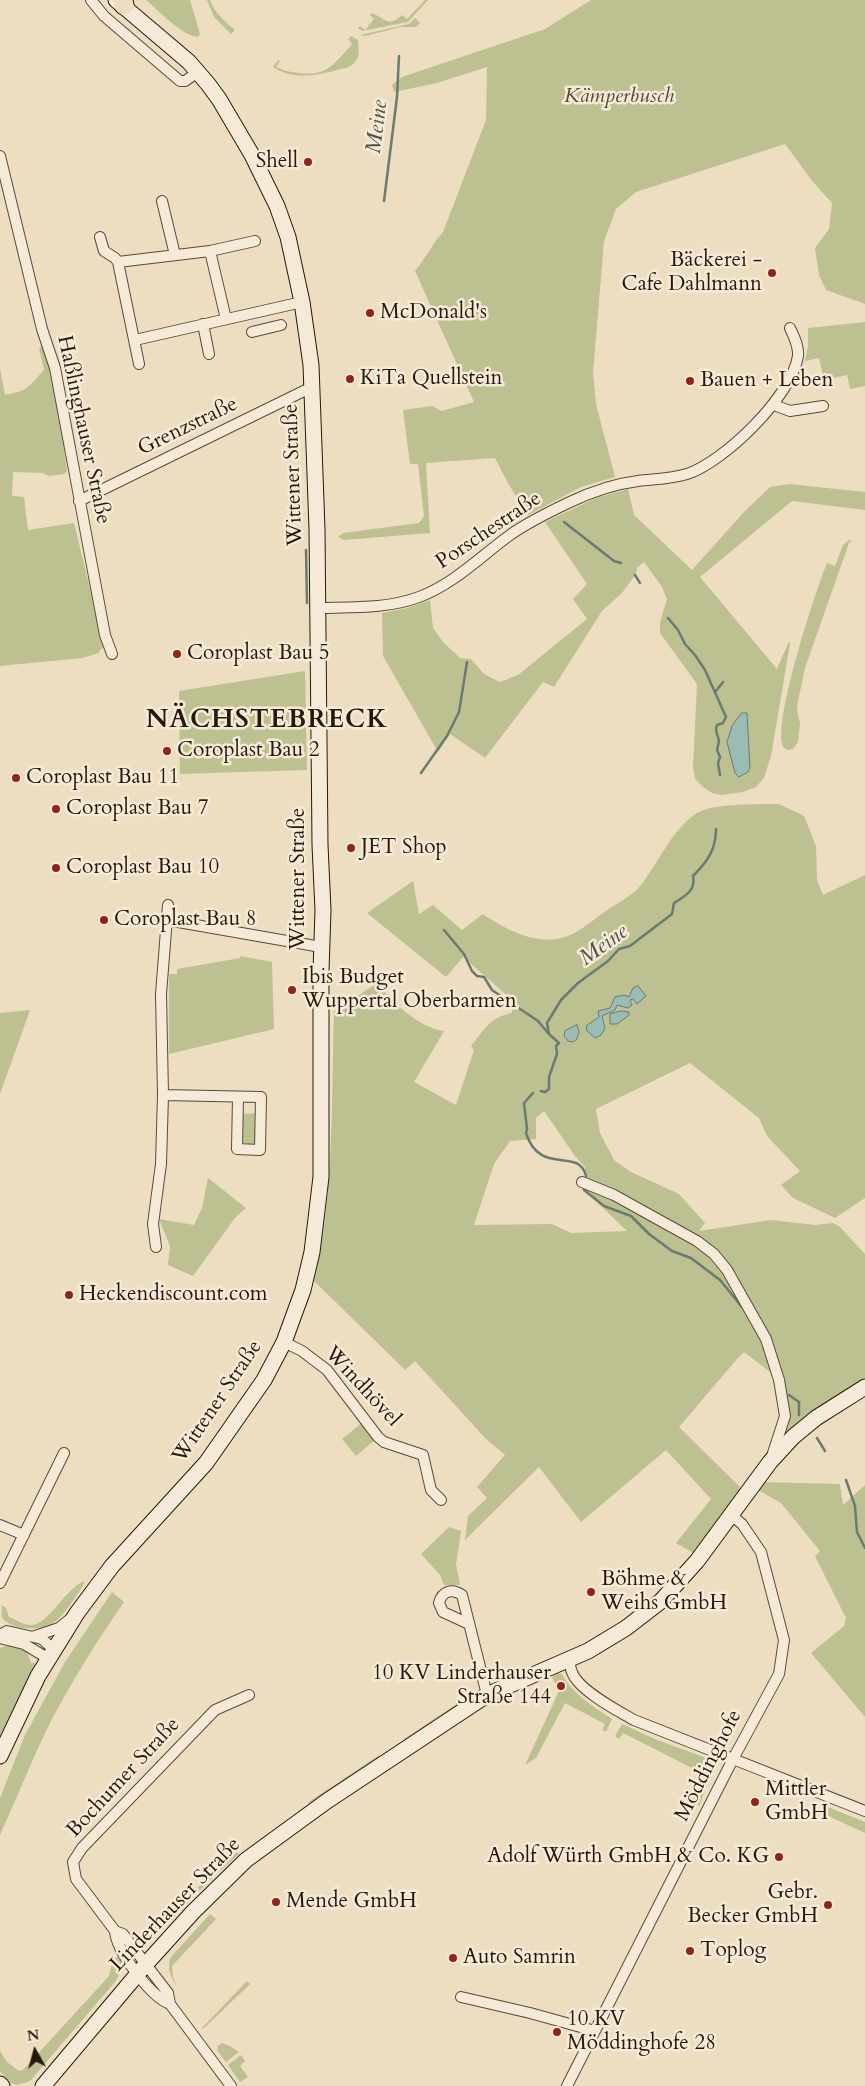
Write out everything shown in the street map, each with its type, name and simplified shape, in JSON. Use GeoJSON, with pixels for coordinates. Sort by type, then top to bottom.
{"type":"FeatureCollection","features":[{"type":"Feature","properties":{"kind":"main road","name":"Wittener Straße"},"geometry":{"type":"LineString","coordinates":[[50,1657],[77,1613],[112,1566],[210,1457],[264,1380],[284,1342],[303,1290],[312,1252],[318,1212],[321,1141],[321,946],[323,910],[320,845],[318,608],[311,365],[302,302],[285,229],[277,206],[243,141],[211,87],[189,62],[121,2]]}},
{"type":"Feature","properties":{"kind":"main road","name":"Linderhauser Straße"},"geometry":{"type":"LineString","coordinates":[[43,2086],[94,2023],[193,1912],[246,1860],[327,1800],[487,1695],[569,1660],[609,1640],[661,1601],[697,1561],[770,1462],[793,1437],[816,1418],[865,1387]]}},
{"type":"Feature","properties":{"kind":"main road"},"geometry":{"type":"LineString","coordinates":[[0,1756],[24,1704],[50,1657]]}},
{"type":"Feature","properties":{"kind":"street"},"geometry":{"type":"LineString","coordinates":[[91,0],[104,16],[180,81],[185,81],[198,72]]}},
{"type":"Feature","properties":{"kind":"street","name":"Haßlinghauser Straße"},"geometry":{"type":"LineString","coordinates":[[0,156],[42,329],[55,368],[105,634],[112,654]]}},
{"type":"Feature","properties":{"kind":"street"},"geometry":{"type":"LineString","coordinates":[[162,201],[175,255]]}},
{"type":"Feature","properties":{"kind":"street"},"geometry":{"type":"LineString","coordinates":[[100,237],[104,251],[118,262],[139,364]]}},
{"type":"Feature","properties":{"kind":"street"},"geometry":{"type":"LineString","coordinates":[[118,262],[210,251],[255,242]]}},
{"type":"Feature","properties":{"kind":"street"},"geometry":{"type":"LineString","coordinates":[[210,251],[226,319]]}},
{"type":"Feature","properties":{"kind":"street"},"geometry":{"type":"LineString","coordinates":[[134,340],[302,302]]}},
{"type":"Feature","properties":{"kind":"street"},"geometry":{"type":"LineString","coordinates":[[258,312],[257,330],[281,326]]}},
{"type":"Feature","properties":{"kind":"street"},"geometry":{"type":"LineString","coordinates":[[203,324],[209,354]]}},
{"type":"Feature","properties":{"kind":"street","name":"Porschestraße"},"geometry":{"type":"LineString","coordinates":[[318,608],[395,604],[427,593],[451,580],[528,523],[588,494],[637,481],[686,474],[703,467],[724,453],[774,405],[789,383],[798,354],[796,340],[790,328]]}},
{"type":"Feature","properties":{"kind":"street","name":"Grenzstraße"},"geometry":{"type":"LineString","coordinates":[[79,501],[312,387]]}},
{"type":"Feature","properties":{"kind":"street"},"geometry":{"type":"LineString","coordinates":[[774,405],[790,411],[823,406]]}},
{"type":"Feature","properties":{"kind":"street"},"geometry":{"type":"LineString","coordinates":[[156,1247],[153,1224],[161,1164],[163,1095],[161,994],[168,905]]}},
{"type":"Feature","properties":{"kind":"street"},"geometry":{"type":"LineString","coordinates":[[167,920],[321,946]]}},
{"type":"Feature","properties":{"kind":"street"},"geometry":{"type":"LineString","coordinates":[[163,1095],[261,1097],[260,1150],[237,1149],[238,1097]]}},
{"type":"Feature","properties":{"kind":"street","name":"Linderhauser Straße"},"geometry":{"type":"LineString","coordinates":[[582,1182],[614,1195],[697,1241],[714,1254],[727,1270],[766,1339],[779,1380],[785,1416],[770,1462]]}},
{"type":"Feature","properties":{"kind":"street","name":"Windhövel"},"geometry":{"type":"LineString","coordinates":[[284,1342],[327,1370],[378,1437],[384,1442],[423,1455],[431,1490],[441,1500]]}},
{"type":"Feature","properties":{"kind":"street"},"geometry":{"type":"LineString","coordinates":[[0,1583],[64,1453]]}},
{"type":"Feature","properties":{"kind":"street","name":"Möddinghofe"},"geometry":{"type":"LineString","coordinates":[[567,2086],[778,1674],[784,1640],[761,1552],[742,1524],[731,1515]]}},
{"type":"Feature","properties":{"kind":"street"},"geometry":{"type":"LineString","coordinates":[[0,1525],[24,1536]]}},
{"type":"Feature","properties":{"kind":"street","name":"Wittener Straße"},"geometry":{"type":"LineString","coordinates":[[33,1636],[59,1628],[77,1613]]}},
{"type":"Feature","properties":{"kind":"street"},"geometry":{"type":"LineString","coordinates":[[468,1624],[487,1695]]}},
{"type":"Feature","properties":{"kind":"street","name":"Wittener Straße"},"geometry":{"type":"LineString","coordinates":[[6,1631],[33,1636],[48,1643],[52,1648],[50,1657],[24,1644],[0,1636],[6,1631]]}},
{"type":"Feature","properties":{"kind":"street"},"geometry":{"type":"LineString","coordinates":[[569,1660],[577,1681],[613,1708],[651,1728],[865,1811]]}},
{"type":"Feature","properties":{"kind":"street","name":"Bochumer Straße"},"geometry":{"type":"LineString","coordinates":[[231,2086],[170,2004],[168,1993],[142,1969],[123,1934],[115,1931],[76,1879],[74,1862],[77,1854],[215,1710],[249,1695]]}},
{"type":"Feature","properties":{"kind":"street"},"geometry":{"type":"LineString","coordinates":[[461,1997],[595,2031]]}},
{"type":"Feature","properties":{"kind":"green space"},"geometry":{"type":"Polygon","coordinates":[[[146,0],[190,0],[200,34],[198,37],[192,36],[178,28],[146,0]]]}},
{"type":"Feature","properties":{"kind":"green space"},"geometry":{"type":"Polygon","coordinates":[[[207,0],[210,0],[214,9],[235,30],[231,34],[214,17],[207,0]]]}},
{"type":"Feature","properties":{"kind":"green space"},"geometry":{"type":"Polygon","coordinates":[[[425,0],[428,0],[408,22],[362,31],[358,28],[360,26],[365,30],[374,19],[370,15],[371,13],[389,22],[402,15],[407,19],[425,0]]]}},
{"type":"Feature","properties":{"kind":"green space","name":"Kämperbusch"},"geometry":{"type":"Polygon","coordinates":[[[591,0],[865,0],[865,304],[826,290],[819,275],[815,248],[829,229],[832,203],[813,182],[785,144],[636,192],[616,209],[604,241],[593,373],[596,404],[615,477],[581,487],[528,515],[495,458],[426,463],[430,533],[344,540],[338,537],[343,533],[419,523],[424,516],[418,464],[410,464],[403,410],[432,406],[442,411],[474,402],[415,271],[443,232],[486,120],[487,67],[437,83],[394,92],[392,85],[402,77],[545,29],[591,0]]]}},
{"type":"Feature","properties":{"kind":"green space"},"geometry":{"type":"Polygon","coordinates":[[[415,18],[420,23],[416,27],[401,27],[365,36],[360,35],[409,24],[415,18]]]}},
{"type":"Feature","properties":{"kind":"green space"},"geometry":{"type":"Polygon","coordinates":[[[351,36],[358,40],[359,54],[355,62],[349,67],[305,76],[288,74],[273,67],[278,60],[280,61],[276,67],[288,71],[309,74],[324,71],[335,63],[352,44],[348,39],[351,36]]]}},
{"type":"Feature","properties":{"kind":"green space"},"geometry":{"type":"Polygon","coordinates":[[[865,322],[865,386],[850,389],[847,375],[824,380],[819,358],[805,361],[808,346],[808,328],[865,322]]]}},
{"type":"Feature","properties":{"kind":"green space"},"geometry":{"type":"Polygon","coordinates":[[[42,346],[46,348],[54,376],[67,471],[64,474],[49,476],[43,473],[13,472],[12,496],[24,497],[28,530],[74,523],[104,646],[98,653],[83,658],[0,666],[0,368],[5,395],[24,389],[44,370],[39,348],[42,346]]]}},
{"type":"Feature","properties":{"kind":"green space"},"geometry":{"type":"Polygon","coordinates":[[[789,484],[865,492],[865,510],[792,501],[700,577],[777,669],[789,641],[790,644],[771,756],[764,778],[756,787],[743,792],[722,795],[712,793],[695,779],[693,767],[697,684],[660,633],[660,622],[667,599],[662,587],[644,562],[637,568],[636,574],[622,593],[602,611],[554,687],[543,682],[485,758],[450,734],[438,752],[383,656],[382,613],[407,608],[430,600],[433,628],[443,642],[460,658],[471,659],[484,674],[500,682],[518,675],[587,619],[573,599],[587,584],[545,522],[596,498],[628,489],[634,515],[692,570],[743,513],[770,487],[789,484]]]}},
{"type":"Feature","properties":{"kind":"green space"},"geometry":{"type":"Polygon","coordinates":[[[849,540],[852,541],[849,543],[805,668],[797,706],[800,723],[798,742],[793,749],[788,750],[784,748],[781,736],[783,715],[796,658],[827,563],[835,566],[843,545],[849,540]]]}},
{"type":"Feature","properties":{"kind":"green space"},"geometry":{"type":"Polygon","coordinates":[[[305,671],[307,770],[180,774],[179,691],[305,671]]]}},
{"type":"Feature","properties":{"kind":"green space"},"geometry":{"type":"Polygon","coordinates":[[[779,804],[804,816],[816,846],[817,880],[823,895],[865,875],[865,1198],[835,1218],[793,1198],[781,1185],[800,1171],[767,1136],[759,1118],[690,1063],[596,1109],[600,1133],[614,1160],[631,1172],[679,1194],[705,1223],[699,1231],[771,1220],[815,1225],[833,1223],[839,1226],[865,1254],[865,1378],[838,1396],[777,1448],[785,1430],[774,1375],[744,1352],[737,1359],[679,1427],[741,1488],[693,1553],[676,1543],[711,1499],[666,1450],[581,1522],[539,1467],[465,1540],[468,1516],[487,1498],[477,1487],[505,1455],[485,1438],[415,1361],[405,1370],[314,1281],[321,1248],[329,1181],[334,1012],[377,983],[398,1006],[416,1020],[444,1031],[414,1082],[456,1105],[474,1050],[471,1046],[493,1021],[512,1013],[511,999],[463,957],[446,977],[367,913],[413,881],[419,914],[433,905],[462,930],[483,914],[502,926],[522,935],[544,939],[565,937],[581,929],[638,889],[678,830],[700,811],[736,805],[779,804]],[[544,1111],[536,1118],[536,1139],[510,1141],[494,1164],[474,1225],[552,1224],[571,1233],[627,1231],[585,1191],[585,1167],[575,1156],[544,1111]]]}},
{"type":"Feature","properties":{"kind":"green space"},"geometry":{"type":"Polygon","coordinates":[[[240,956],[272,962],[274,1029],[169,1054],[169,974],[177,974],[177,969],[240,958],[240,956]]]}},
{"type":"Feature","properties":{"kind":"green space"},"geometry":{"type":"Polygon","coordinates":[[[30,1010],[0,1094],[0,1013],[30,1010]]]}},
{"type":"Feature","properties":{"kind":"green space"},"geometry":{"type":"Polygon","coordinates":[[[259,1113],[256,1146],[242,1146],[240,1114],[259,1113]]]}},
{"type":"Feature","properties":{"kind":"green space"},"geometry":{"type":"Polygon","coordinates":[[[208,1178],[246,1208],[235,1218],[193,1276],[168,1265],[170,1246],[159,1219],[194,1225],[202,1208],[208,1178]]]}},
{"type":"Feature","properties":{"kind":"green space"},"geometry":{"type":"Polygon","coordinates":[[[363,1422],[376,1439],[356,1456],[342,1439],[363,1422]]]}},
{"type":"Feature","properties":{"kind":"green space"},"geometry":{"type":"Polygon","coordinates":[[[759,1482],[840,1484],[843,1505],[865,1485],[865,1717],[811,1653],[844,1626],[846,1618],[815,1556],[820,1551],[781,1503],[754,1488],[759,1482]]]}},
{"type":"Feature","properties":{"kind":"green space"},"geometry":{"type":"Polygon","coordinates":[[[449,1527],[461,1531],[456,1565],[459,1585],[444,1585],[440,1575],[421,1554],[449,1527]]]}},
{"type":"Feature","properties":{"kind":"green space"},"geometry":{"type":"Polygon","coordinates":[[[85,1581],[66,1610],[52,1624],[41,1628],[18,1627],[11,1625],[2,1617],[2,1605],[6,1608],[9,1617],[26,1624],[37,1624],[51,1613],[71,1590],[85,1581]]]}},
{"type":"Feature","properties":{"kind":"green space"},"geometry":{"type":"Polygon","coordinates":[[[112,1592],[124,1602],[85,1661],[50,1723],[0,1835],[0,1798],[25,1735],[65,1662],[112,1592]]]}},
{"type":"Feature","properties":{"kind":"green space"},"geometry":{"type":"Polygon","coordinates":[[[6,1646],[27,1651],[31,1663],[35,1663],[35,1670],[0,1743],[0,1648],[6,1646]]]}},
{"type":"Feature","properties":{"kind":"green space"},"geometry":{"type":"Polygon","coordinates":[[[557,1673],[562,1674],[584,1700],[612,1719],[606,1732],[602,1730],[605,1724],[565,1703],[536,1758],[525,1765],[559,1691],[552,1677],[557,1673]]]}},
{"type":"Feature","properties":{"kind":"green space"},"geometry":{"type":"Polygon","coordinates":[[[470,1695],[464,1702],[408,1741],[404,1739],[470,1695]]]}},
{"type":"Feature","properties":{"kind":"green space"},"geometry":{"type":"Polygon","coordinates":[[[622,1724],[657,1740],[704,1757],[712,1772],[699,1806],[688,1801],[702,1773],[623,1733],[619,1739],[615,1736],[622,1724]]]}},
{"type":"Feature","properties":{"kind":"green space"},"geometry":{"type":"Polygon","coordinates":[[[379,1755],[381,1759],[313,1802],[307,1803],[379,1755]]]}},
{"type":"Feature","properties":{"kind":"green space"},"geometry":{"type":"Polygon","coordinates":[[[825,1806],[865,1822],[865,1833],[822,1813],[825,1806]]]}},
{"type":"Feature","properties":{"kind":"green space"},"geometry":{"type":"Polygon","coordinates":[[[237,1852],[239,1854],[212,1878],[152,1940],[145,1943],[135,1936],[147,1934],[237,1852]]]}},
{"type":"Feature","properties":{"kind":"green space"},"geometry":{"type":"Polygon","coordinates":[[[210,1914],[216,1919],[172,1966],[173,1977],[177,1987],[169,1969],[171,1957],[210,1914]]]}},
{"type":"Feature","properties":{"kind":"green space"},"geometry":{"type":"Polygon","coordinates":[[[120,1956],[123,1968],[115,1982],[30,2081],[17,2085],[11,2083],[0,2071],[0,2051],[7,2062],[19,2071],[23,2070],[109,1976],[113,1959],[120,1956]]]}},
{"type":"Feature","properties":{"kind":"green space"},"geometry":{"type":"Polygon","coordinates":[[[247,1981],[250,1984],[203,2029],[202,2028],[247,1981]]]}},
{"type":"Feature","properties":{"kind":"green space"},"geometry":{"type":"Polygon","coordinates":[[[222,2043],[239,2052],[226,2062],[217,2050],[217,2046],[222,2043]]]}},
{"type":"Feature","properties":{"kind":"green space"},"geometry":{"type":"Polygon","coordinates":[[[241,2055],[245,2061],[240,2066],[248,2077],[240,2082],[228,2065],[241,2055]]]}},
{"type":"Feature","properties":{"kind":"water"},"geometry":{"type":"Polygon","coordinates":[[[742,713],[747,713],[750,768],[748,772],[739,777],[735,773],[727,742],[732,726],[742,713]]]}},
{"type":"Feature","properties":{"kind":"water"},"geometry":{"type":"Polygon","coordinates":[[[638,986],[646,996],[637,1004],[633,999],[630,1000],[632,1005],[628,1008],[617,1005],[615,1010],[602,1016],[605,1028],[601,1035],[595,1038],[587,1031],[586,1026],[599,1017],[598,1011],[610,1008],[615,997],[624,995],[629,997],[633,988],[638,986]]]}},
{"type":"Feature","properties":{"kind":"water"},"geometry":{"type":"Polygon","coordinates":[[[622,1011],[629,1012],[629,1015],[617,1024],[610,1024],[610,1014],[622,1011]]]}},
{"type":"Feature","properties":{"kind":"water"},"geometry":{"type":"Polygon","coordinates":[[[577,1025],[579,1032],[577,1039],[573,1042],[568,1041],[564,1036],[565,1031],[577,1025]]]}},
{"type":"Feature","properties":{"kind":"waterway","name":"Meine"},"geometry":{"type":"LineString","coordinates":[[384,201],[397,97],[399,56]]}},
{"type":"Feature","properties":{"kind":"waterway","name":"Meine"},"geometry":{"type":"LineString","coordinates":[[564,522],[614,561],[621,563]]}},
{"type":"Feature","properties":{"kind":"waterway"},"geometry":{"type":"LineString","coordinates":[[306,550],[307,603]]}},
{"type":"Feature","properties":{"kind":"waterway","name":"Meine"},"geometry":{"type":"LineString","coordinates":[[635,575],[640,583]]}},
{"type":"Feature","properties":{"kind":"waterway","name":"Meine"},"geometry":{"type":"LineString","coordinates":[[668,618],[705,670],[726,717],[723,723],[717,725],[716,730],[719,741],[717,750],[720,757],[718,763],[720,775]]}},
{"type":"Feature","properties":{"kind":"waterway"},"geometry":{"type":"LineString","coordinates":[[421,773],[447,736],[459,712],[467,662]]}},
{"type":"Feature","properties":{"kind":"waterway"},"geometry":{"type":"LineString","coordinates":[[716,691],[723,682]]}},
{"type":"Feature","properties":{"kind":"waterway","name":"Meine"},"geometry":{"type":"LineString","coordinates":[[541,1091],[545,1092],[549,1089],[549,1077],[557,1054],[556,1046],[559,1043],[549,1034],[547,1023],[561,1000],[578,983],[608,961],[619,949],[630,946],[672,914],[674,903],[691,889],[693,886],[693,876],[710,855],[716,836],[716,829]]}},
{"type":"Feature","properties":{"kind":"waterway"},"geometry":{"type":"LineString","coordinates":[[444,930],[464,954],[472,971],[477,976],[484,977],[492,990],[538,1021],[548,1033]]}},
{"type":"Feature","properties":{"kind":"waterway","name":"Meine"},"geometry":{"type":"LineString","coordinates":[[533,1093],[524,1103],[526,1133],[532,1146],[540,1154],[549,1158],[576,1163],[582,1167],[586,1176]]}},
{"type":"Feature","properties":{"kind":"waterway","name":"Meine"},"geometry":{"type":"LineString","coordinates":[[585,1187],[584,1190],[604,1206],[631,1216],[649,1234],[672,1251],[691,1258],[720,1280],[742,1307]]}},
{"type":"Feature","properties":{"kind":"waterway","name":"Meine"},"geometry":{"type":"LineString","coordinates":[[789,1395],[799,1402],[799,1415]]}},
{"type":"Feature","properties":{"kind":"waterway","name":"Meine"},"geometry":{"type":"LineString","coordinates":[[817,1438],[825,1451]]}},
{"type":"Feature","properties":{"kind":"waterway","name":"Meine"},"geometry":{"type":"LineString","coordinates":[[846,1480],[855,1506],[857,1532],[865,1548]]}},
{"type":"Feature","properties":{"kind":"place","name":"Shell"},"geometry":{"type":"Point","coordinates":[308,162]}},
{"type":"Feature","properties":{"kind":"place","name":"Bäckerei - Cafe Dahlmann"},"geometry":{"type":"Point","coordinates":[772,273]}},
{"type":"Feature","properties":{"kind":"place","name":"McDonald's"},"geometry":{"type":"Point","coordinates":[370,313]}},
{"type":"Feature","properties":{"kind":"place","name":"KiTa Quellstein"},"geometry":{"type":"Point","coordinates":[350,379]}},
{"type":"Feature","properties":{"kind":"place","name":"Bauen + Leben"},"geometry":{"type":"Point","coordinates":[690,381]}},
{"type":"Feature","properties":{"kind":"place","name":"Coroplast Bau 5"},"geometry":{"type":"Point","coordinates":[177,654]}},
{"type":"Feature","properties":{"kind":"place","name":"Coroplast Bau 2"},"geometry":{"type":"Point","coordinates":[167,751]}},
{"type":"Feature","properties":{"kind":"place","name":"Coroplast Bau 11"},"geometry":{"type":"Point","coordinates":[16,778]}},
{"type":"Feature","properties":{"kind":"place","name":"Coroplast Bau 7"},"geometry":{"type":"Point","coordinates":[56,809]}},
{"type":"Feature","properties":{"kind":"place","name":"JET Shop"},"geometry":{"type":"Point","coordinates":[351,848]}},
{"type":"Feature","properties":{"kind":"place","name":"Coroplast Bau 10"},"geometry":{"type":"Point","coordinates":[56,868]}},
{"type":"Feature","properties":{"kind":"place","name":"Coroplast Bau 8"},"geometry":{"type":"Point","coordinates":[104,920]}},
{"type":"Feature","properties":{"kind":"place","name":"Ibis Budget Wuppertal Oberbarmen"},"geometry":{"type":"Point","coordinates":[292,990]}},
{"type":"Feature","properties":{"kind":"place","name":"Heckendiscount.com"},"geometry":{"type":"Point","coordinates":[69,1295]}},
{"type":"Feature","properties":{"kind":"place","name":"Böhme & Weihs GmbH"},"geometry":{"type":"Point","coordinates":[591,1592]}},
{"type":"Feature","properties":{"kind":"place","name":"10 KV Linderhauser Straße 144"},"geometry":{"type":"Point","coordinates":[561,1686]}},
{"type":"Feature","properties":{"kind":"place","name":"Mittler GmbH"},"geometry":{"type":"Point","coordinates":[755,1802]}},
{"type":"Feature","properties":{"kind":"place","name":"Adolf Würth GmbH & Co. KG"},"geometry":{"type":"Point","coordinates":[779,1857]}},
{"type":"Feature","properties":{"kind":"place","name":"Mende GmbH"},"geometry":{"type":"Point","coordinates":[276,1902]}},
{"type":"Feature","properties":{"kind":"place","name":"Gebr. Becker GmbH"},"geometry":{"type":"Point","coordinates":[828,1905]}},
{"type":"Feature","properties":{"kind":"place","name":"Toplog"},"geometry":{"type":"Point","coordinates":[690,1951]}},
{"type":"Feature","properties":{"kind":"place","name":"Auto Samrin"},"geometry":{"type":"Point","coordinates":[453,1958]}},
{"type":"Feature","properties":{"kind":"place","name":"10 KV Möddinghofe 28"},"geometry":{"type":"Point","coordinates":[557,2032]}},
{"type":"Feature","properties":{"kind":"district","name":"NÄCHSTEBRECK"},"geometry":{"type":"Point","coordinates":[267,721]}}]}
